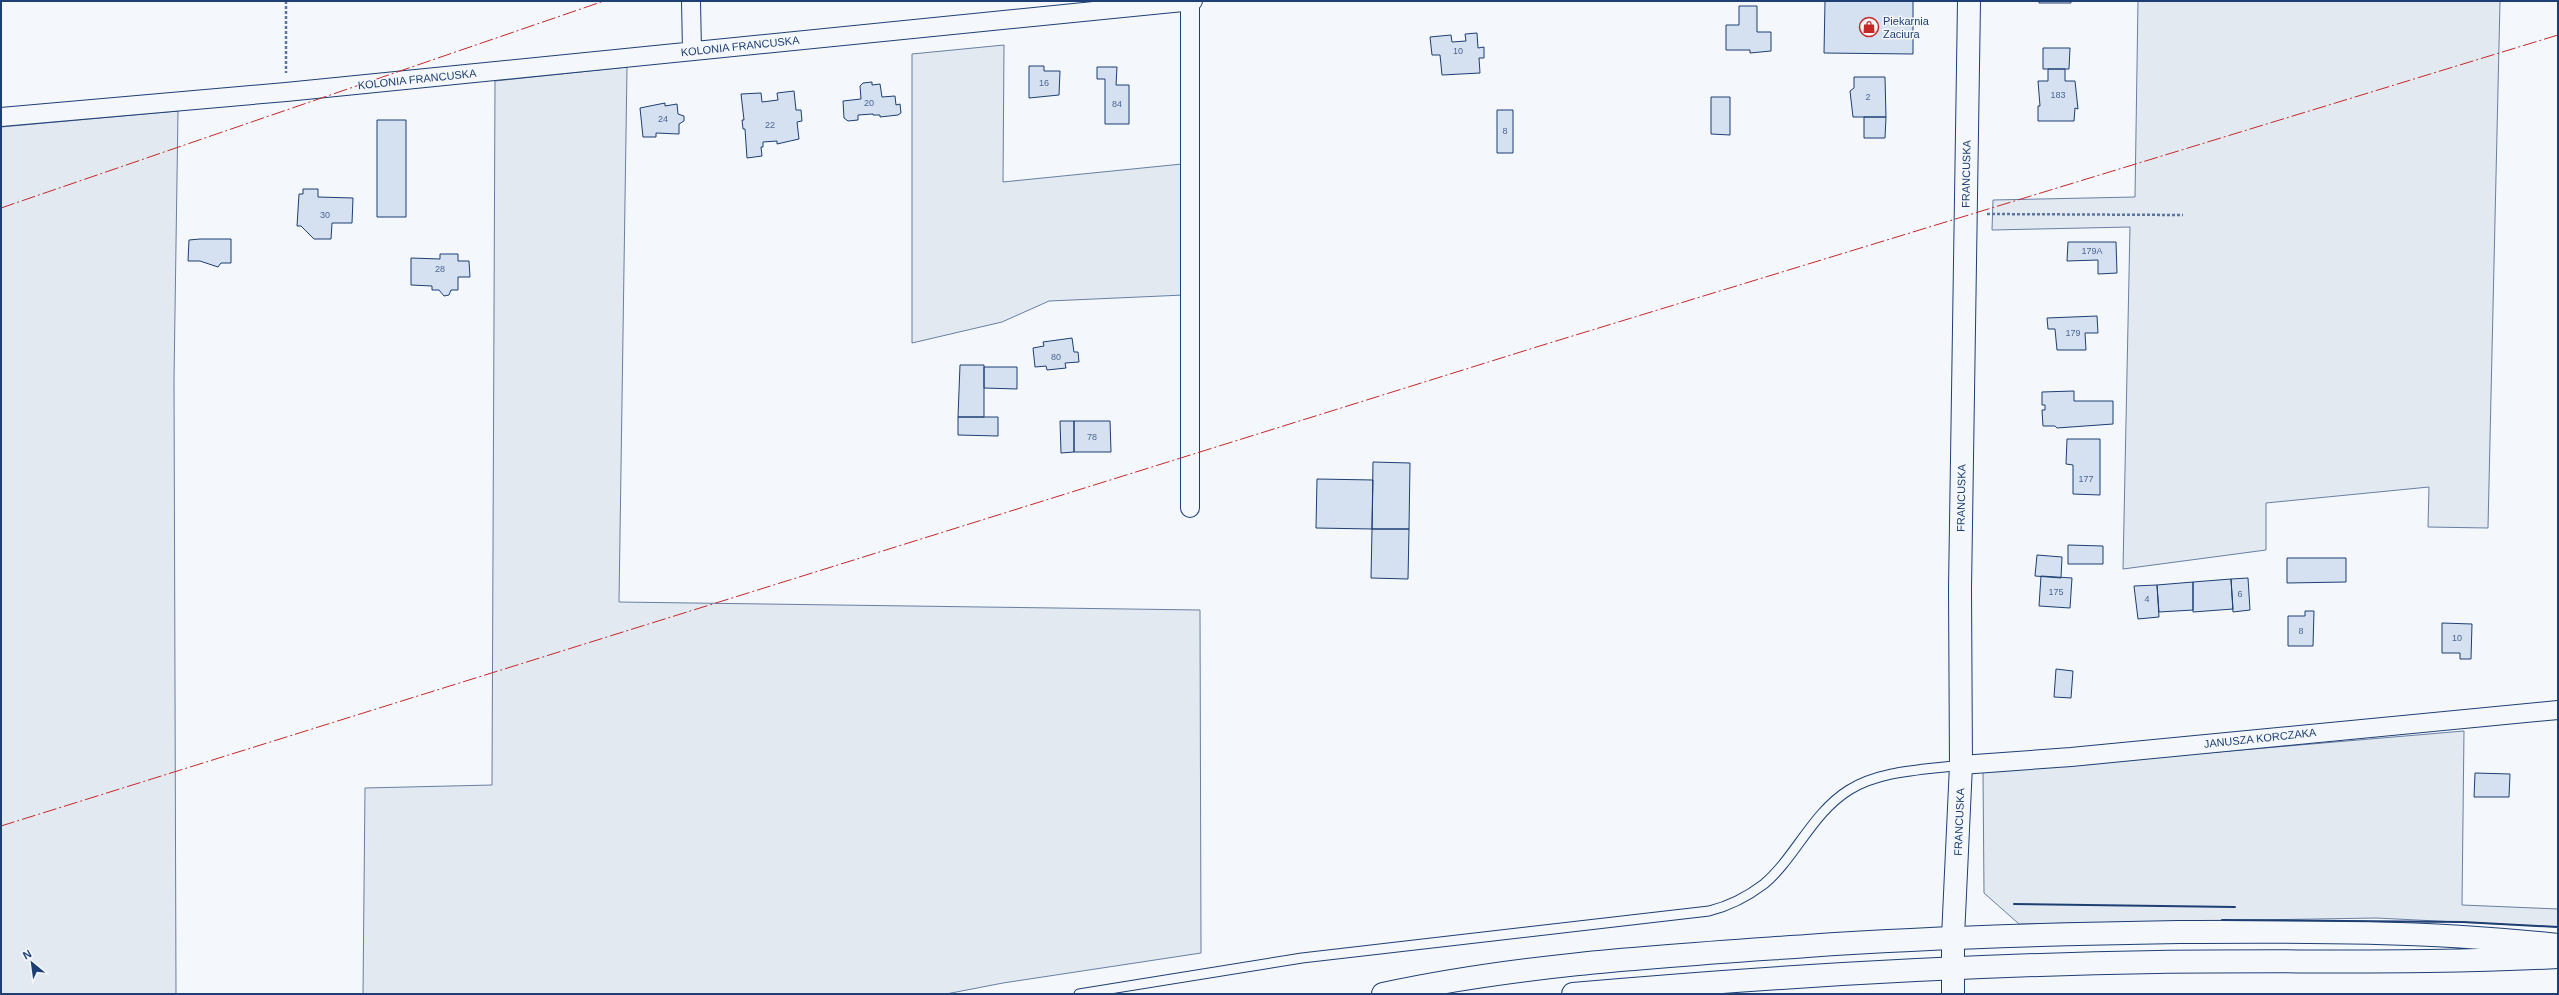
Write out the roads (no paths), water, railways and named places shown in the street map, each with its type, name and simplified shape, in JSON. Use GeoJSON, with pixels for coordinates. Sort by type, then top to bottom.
{"type":"FeatureCollection","features":[{"type":"Feature","properties":{"kind":"main road","name":"FRANCUSKA"},"geometry":{"type":"LineString","coordinates":[[1953,994],[1953,937],[1961,765],[1960,589],[1969,1]]}},
{"type":"Feature","properties":{"kind":"main road"},"geometry":{"type":"LineString","coordinates":[[1383,994],[1464,977],[1535,968],[1737,951],[1953,937],[2340,931],[2493,938],[2558,946]]}},
{"type":"Feature","properties":{"kind":"main road"},"geometry":{"type":"LineString","coordinates":[[1573,994],[1774,977],[1953,967],[2157,962],[2492,960],[2558,957]]}},
{"type":"Feature","properties":{"kind":"street"},"geometry":{"type":"LineString","coordinates":[[691,1],[692,51]]}},
{"type":"Feature","properties":{"kind":"street"},"geometry":{"type":"LineString","coordinates":[[1190,1],[1190,508]]}},
{"type":"Feature","properties":{"kind":"street","name":"KOLONIA FRANCUSKA"},"geometry":{"type":"LineString","coordinates":[[1,117],[286,92],[1193,1]]}},
{"type":"Feature","properties":{"kind":"street","name":"JANUSZA KORCZAKA"},"geometry":{"type":"LineString","coordinates":[[1961,765],[2071,757],[2558,710]]}},
{"type":"Feature","properties":{"kind":"lane"},"geometry":{"type":"LineString","coordinates":[[1079,994],[1302,958],[1709,911],[1728,906],[1764,884],[1827,808],[1848,790],[1884,776],[1961,765]]}},
{"type":"Feature","properties":{"kind":"place","name":"Piekarnia Zaciura"},"geometry":{"type":"Point","coordinates":[1869,27]}}]}
